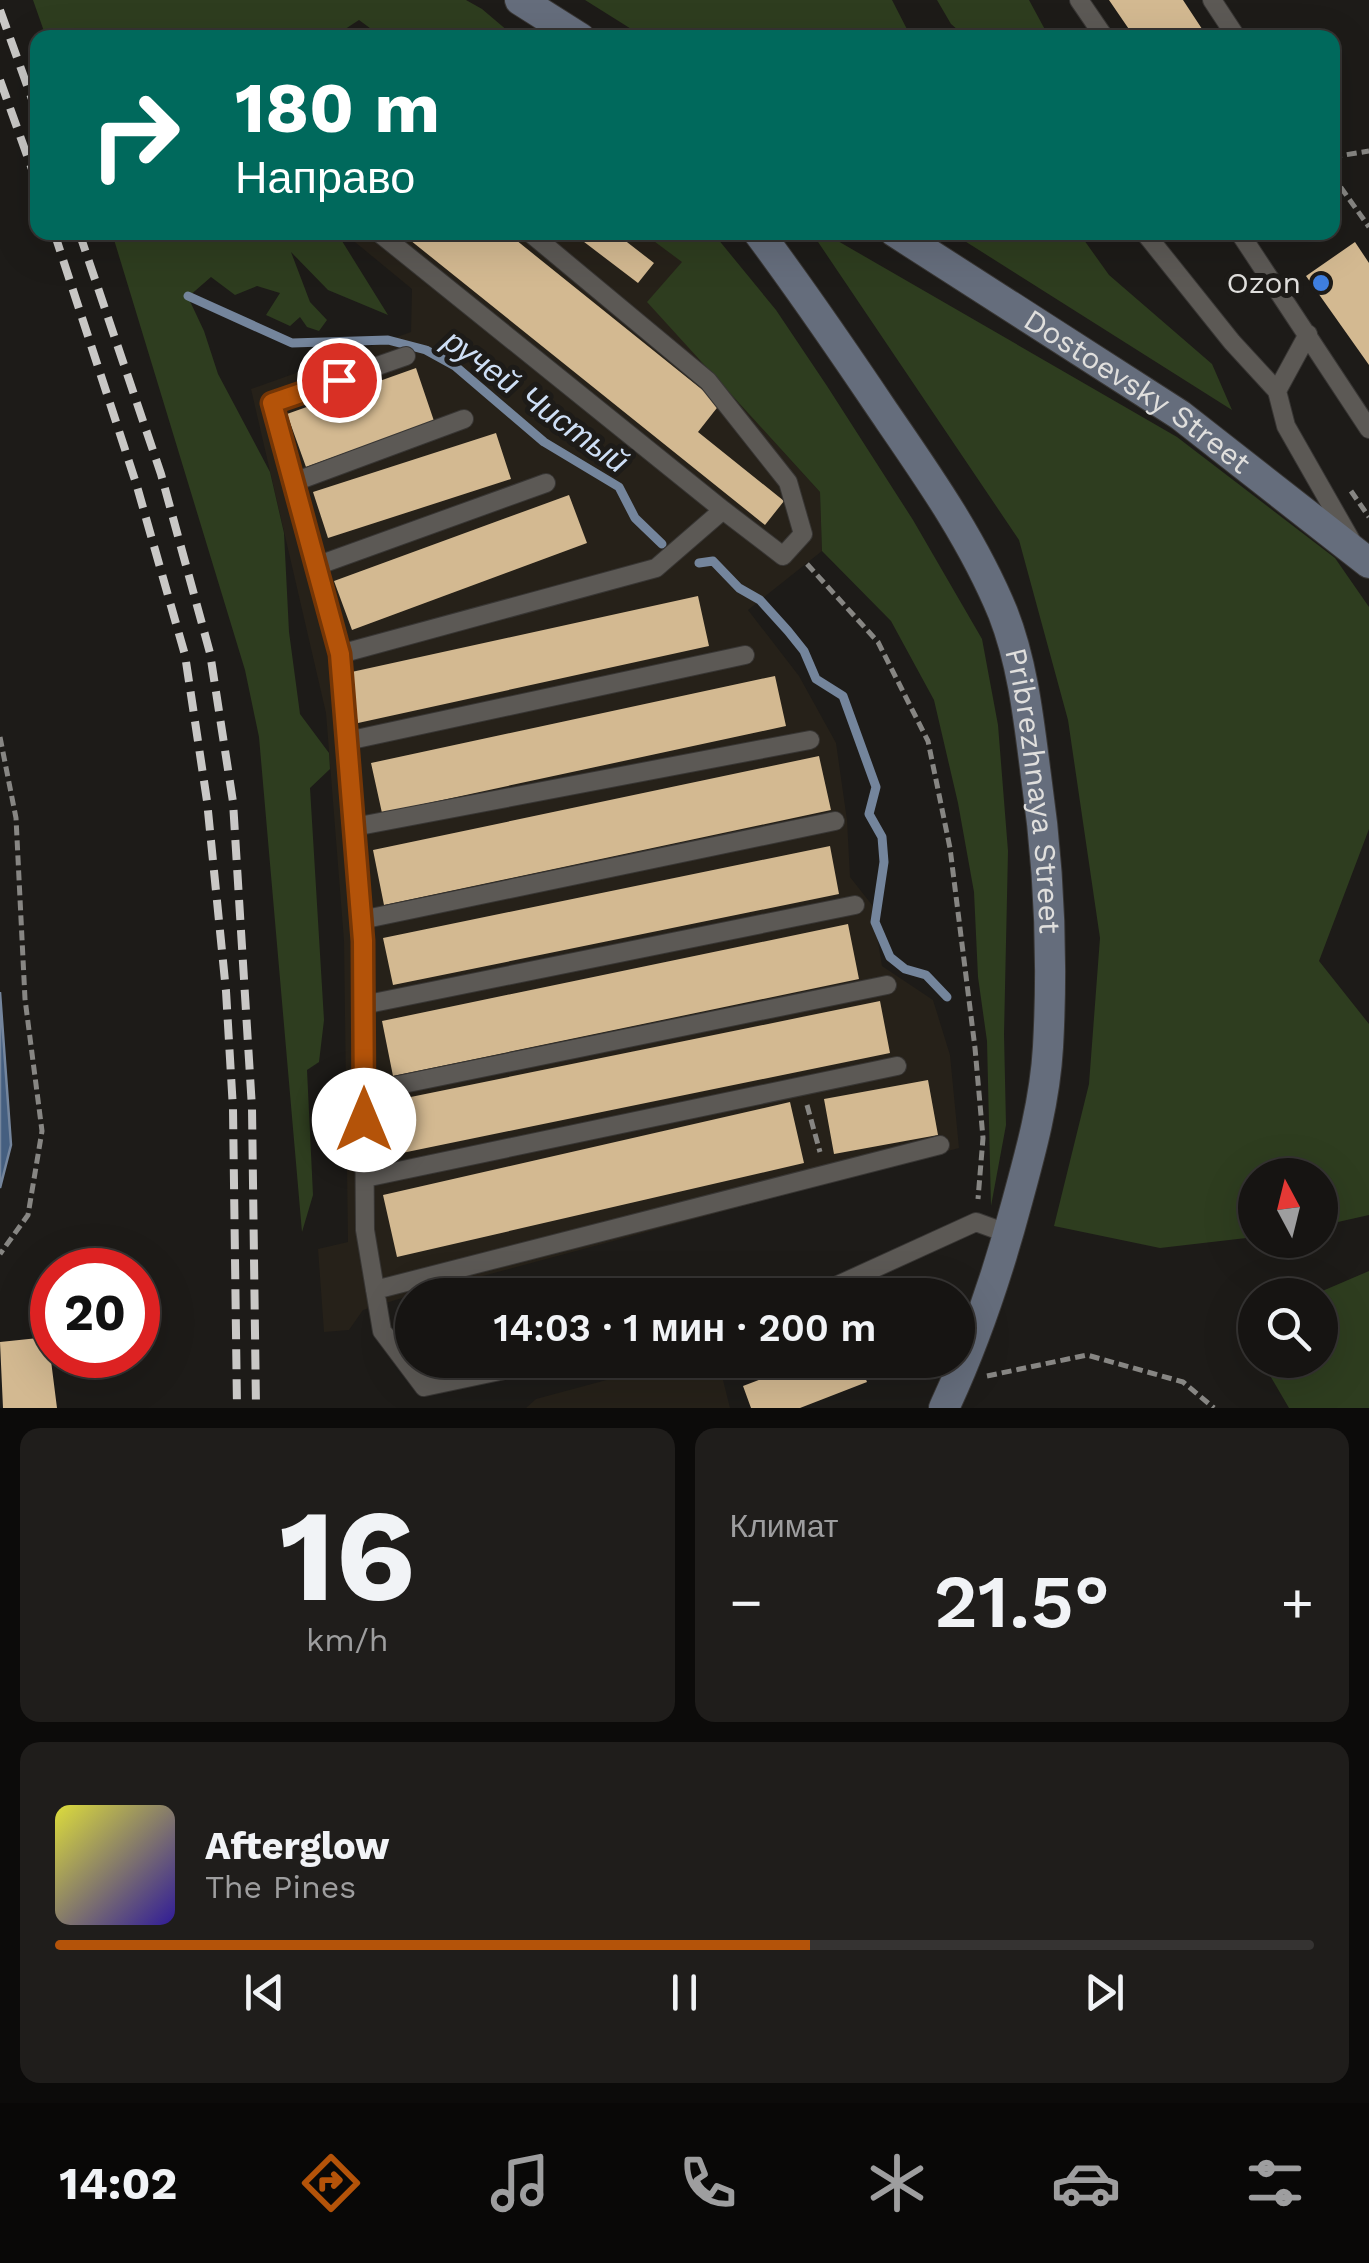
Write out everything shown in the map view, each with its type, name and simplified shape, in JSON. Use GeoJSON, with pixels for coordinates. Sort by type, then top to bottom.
{"type":"FeatureCollection","features":[{"type":"Feature","properties":{"kind":"main road"},"geometry":{"type":"LineString","coordinates":[[520,0],[569,30]]}},
{"type":"Feature","properties":{"kind":"main road","name":"Pribrezhnaya Street"},"geometry":{"type":"LineString","coordinates":[[764,240],[827,325],[943,497],[1004,617],[1022,688],[1045,838],[1049,1010],[1042,1102],[1008,1234],[975,1330]]}},
{"type":"Feature","properties":{"kind":"main road"},"geometry":{"type":"LineString","coordinates":[[780,240],[827,325]]}},
{"type":"Feature","properties":{"kind":"main road","name":"Dostoevsky Street"},"geometry":{"type":"LineString","coordinates":[[908,240],[1180,415],[1364,559]]}},
{"type":"Feature","properties":{"kind":"main road","name":"Pribrezhnaya Street"},"geometry":{"type":"LineString","coordinates":[[944,1408],[958,1378]]}},
{"type":"Feature","properties":{"kind":"lane"},"geometry":{"type":"LineString","coordinates":[[1079,0],[1099,30]]}},
{"type":"Feature","properties":{"kind":"lane"},"geometry":{"type":"LineString","coordinates":[[1212,0],[1232,30]]}},
{"type":"Feature","properties":{"kind":"lane"},"geometry":{"type":"LineString","coordinates":[[388,240],[783,556],[803,534],[788,482],[708,381],[539,240]]}},
{"type":"Feature","properties":{"kind":"lane"},"geometry":{"type":"LineString","coordinates":[[1150,240],[1232,342],[1277,391],[1286,426],[1364,559]]}},
{"type":"Feature","properties":{"kind":"lane"},"geometry":{"type":"LineString","coordinates":[[1243,240],[1369,429]]}},
{"type":"Feature","properties":{"kind":"lane"},"geometry":{"type":"LineString","coordinates":[[1277,391],[1308,334]]}},
{"type":"Feature","properties":{"kind":"lane"},"geometry":{"type":"LineString","coordinates":[[395,1349],[382,1332],[365,1230],[361,920],[340,654],[272,403],[406,356]]}},
{"type":"Feature","properties":{"kind":"lane"},"geometry":{"type":"LineString","coordinates":[[294,482],[464,419]]}},
{"type":"Feature","properties":{"kind":"lane"},"geometry":{"type":"LineString","coordinates":[[316,566],[546,483]]}},
{"type":"Feature","properties":{"kind":"lane"},"geometry":{"type":"LineString","coordinates":[[340,654],[656,568],[723,510]]}},
{"type":"Feature","properties":{"kind":"lane"},"geometry":{"type":"LineString","coordinates":[[347,741],[745,655]]}},
{"type":"Feature","properties":{"kind":"lane"},"geometry":{"type":"LineString","coordinates":[[354,827],[810,740]]}},
{"type":"Feature","properties":{"kind":"lane"},"geometry":{"type":"LineString","coordinates":[[361,920],[836,821]]}},
{"type":"Feature","properties":{"kind":"lane"},"geometry":{"type":"LineString","coordinates":[[363,1005],[854,905]]}},
{"type":"Feature","properties":{"kind":"lane"},"geometry":{"type":"LineString","coordinates":[[364,1092],[886,985]]}},
{"type":"Feature","properties":{"kind":"lane"},"geometry":{"type":"LineString","coordinates":[[364,1178],[898,1066]]}},
{"type":"Feature","properties":{"kind":"lane"},"geometry":{"type":"LineString","coordinates":[[375,1290],[940,1145]]}},
{"type":"Feature","properties":{"kind":"lane"},"geometry":{"type":"LineString","coordinates":[[853,1278],[976,1222],[1008,1234]]}},
{"type":"Feature","properties":{"kind":"lane"},"geometry":{"type":"LineString","coordinates":[[417,1378],[424,1387],[467,1378]]}},
{"type":"Feature","properties":{"kind":"path"},"geometry":{"type":"LineString","coordinates":[[1340,156],[1369,151]]}},
{"type":"Feature","properties":{"kind":"path"},"geometry":{"type":"LineString","coordinates":[[1340,187],[1369,226]]}},
{"type":"Feature","properties":{"kind":"path"},"geometry":{"type":"LineString","coordinates":[[1350,488],[1368,515]]}},
{"type":"Feature","properties":{"kind":"path"},"geometry":{"type":"LineString","coordinates":[[792,546],[878,642],[928,741],[950,848],[975,1048],[983,1138],[976,1222]]}},
{"type":"Feature","properties":{"kind":"path"},"geometry":{"type":"LineString","coordinates":[[0,738],[16,818],[25,999],[42,1132],[28,1215],[0,1254]]}},
{"type":"Feature","properties":{"kind":"path"},"geometry":{"type":"LineString","coordinates":[[802,1086],[826,1174]]}},
{"type":"Feature","properties":{"kind":"path"},"geometry":{"type":"LineString","coordinates":[[975,1377],[1087,1356],[1183,1382],[1214,1408]]}},
{"type":"Feature","properties":{"kind":"shaded area"},"geometry":{"type":"Polygon","coordinates":[[[352,240],[653,240],[683,262],[648,302],[820,492],[822,551],[748,610],[799,676],[836,743],[850,877],[872,905],[882,966],[933,1000],[950,1055],[959,1148],[475,1278],[395,1278],[395,1300],[363,1310],[349,1330],[324,1332],[318,1249],[348,1242],[344,941],[326,713],[251,389],[411,332],[412,289],[352,240]]]}},
{"type":"Feature","properties":{"kind":"shaded area"},"geometry":{"type":"Polygon","coordinates":[[[614,1378],[722,1378],[730,1408],[526,1408],[536,1399],[614,1378]]]}},
{"type":"Feature","properties":{"kind":"green space"},"geometry":{"type":"Polygon","coordinates":[[[33,0],[466,0],[507,30],[373,30],[359,20],[344,30],[44,30],[33,0]]]}},
{"type":"Feature","properties":{"kind":"green space"},"geometry":{"type":"Polygon","coordinates":[[[585,0],[892,0],[907,30],[633,30],[585,0]]]}},
{"type":"Feature","properties":{"kind":"green space"},"geometry":{"type":"Polygon","coordinates":[[[937,0],[1029,0],[1045,30],[958,30],[937,0]]]}},
{"type":"Feature","properties":{"kind":"green space"},"geometry":{"type":"Polygon","coordinates":[[[114,240],[341,240],[388,315],[328,290],[291,252],[310,302],[327,320],[319,331],[307,327],[300,317],[290,326],[266,315],[280,293],[257,286],[235,295],[211,277],[188,297],[218,374],[270,472],[284,533],[289,632],[300,714],[329,753],[330,769],[310,788],[324,1020],[319,1062],[307,1070],[313,1195],[302,1232],[259,737],[245,670],[114,240]]]}},
{"type":"Feature","properties":{"kind":"green space"},"geometry":{"type":"Polygon","coordinates":[[[652,240],[719,240],[776,310],[913,520],[982,639],[998,725],[1008,851],[1006,1125],[991,1206],[987,1041],[978,977],[974,892],[934,700],[891,621],[822,551],[820,492],[647,302],[682,262],[652,240]]]}},
{"type":"Feature","properties":{"kind":"green space"},"geometry":{"type":"Polygon","coordinates":[[[817,240],[836,240],[1177,437],[1335,558],[1369,607],[1369,829],[1319,961],[1369,1024],[1369,1215],[1338,1222],[1338,1158],[1238,1158],[1238,1239],[1160,1248],[1054,1226],[1089,1084],[1100,938],[1068,720],[1019,540],[817,240]]]}},
{"type":"Feature","properties":{"kind":"green space"},"geometry":{"type":"Polygon","coordinates":[[[963,240],[1084,240],[1109,275],[1212,364],[1232,410],[963,240]]]}},
{"type":"Feature","properties":{"kind":"green space"},"geometry":{"type":"Polygon","coordinates":[[[1369,1271],[1369,1408],[1289,1408],[1272,1378],[1338,1378],[1338,1284],[1369,1271]]]}},
{"type":"Feature","properties":{"kind":"water"},"geometry":{"type":"Polygon","coordinates":[[[0,992],[11,1145],[0,1188],[0,992]]]}},
{"type":"Feature","properties":{"kind":"building"},"geometry":{"type":"Polygon","coordinates":[[[1109,0],[1183,0],[1203,30],[1130,30],[1109,0]]]}},
{"type":"Feature","properties":{"kind":"building"},"geometry":{"type":"Polygon","coordinates":[[[410,240],[516,240],[720,404],[698,432],[784,501],[765,525],[410,240]]]}},
{"type":"Feature","properties":{"kind":"building"},"geometry":{"type":"Polygon","coordinates":[[[582,240],[624,240],[654,263],[638,283],[582,240]]]}},
{"type":"Feature","properties":{"kind":"building"},"geometry":{"type":"Polygon","coordinates":[[[1355,242],[1369,263],[1369,365],[1306,276],[1355,242]]]}},
{"type":"Feature","properties":{"kind":"building"},"geometry":{"type":"Polygon","coordinates":[[[416,368],[434,421],[306,467],[287,414],[416,368]]]}},
{"type":"Feature","properties":{"kind":"building"},"geometry":{"type":"Polygon","coordinates":[[[496,433],[511,479],[328,538],[313,492],[496,433]]]}},
{"type":"Feature","properties":{"kind":"building"},"geometry":{"type":"Polygon","coordinates":[[[569,495],[587,543],[352,630],[334,581],[569,495]]]}},
{"type":"Feature","properties":{"kind":"building"},"geometry":{"type":"Polygon","coordinates":[[[698,596],[709,646],[358,723],[347,673],[698,596]]]}},
{"type":"Feature","properties":{"kind":"building"},"geometry":{"type":"Polygon","coordinates":[[[775,676],[786,726],[382,813],[371,763],[775,676]]]}},
{"type":"Feature","properties":{"kind":"building"},"geometry":{"type":"Polygon","coordinates":[[[819,756],[831,810],[384,905],[373,850],[819,756]]]}},
{"type":"Feature","properties":{"kind":"building"},"geometry":{"type":"Polygon","coordinates":[[[830,846],[839,894],[393,985],[383,938],[830,846]]]}},
{"type":"Feature","properties":{"kind":"building"},"geometry":{"type":"Polygon","coordinates":[[[848,924],[859,979],[393,1076],[382,1021],[848,924]]]}},
{"type":"Feature","properties":{"kind":"building"},"geometry":{"type":"Polygon","coordinates":[[[880,1001],[890,1053],[402,1153],[391,1101],[880,1001]]]}},
{"type":"Feature","properties":{"kind":"building"},"geometry":{"type":"Polygon","coordinates":[[[928,1080],[938,1135],[834,1154],[824,1099],[928,1080]]]}},
{"type":"Feature","properties":{"kind":"building"},"geometry":{"type":"Polygon","coordinates":[[[790,1102],[804,1163],[397,1257],[383,1195],[790,1102]]]}},
{"type":"Feature","properties":{"kind":"building"},"geometry":{"type":"Polygon","coordinates":[[[30,1339],[30,1378],[53,1378],[57,1408],[3,1408],[0,1342],[30,1339]]]}},
{"type":"Feature","properties":{"kind":"building"},"geometry":{"type":"Polygon","coordinates":[[[764,1378],[865,1378],[867,1382],[800,1408],[751,1408],[743,1386],[764,1378]]]}},
{"type":"Feature","properties":{"kind":"waterway","name":"ручей Чистый"},"geometry":{"type":"LineString","coordinates":[[188,296],[292,343],[388,340],[426,350],[455,366],[544,442],[619,487],[635,518],[662,544]]}},
{"type":"Feature","properties":{"kind":"waterway","name":"ручей Чистый"},"geometry":{"type":"LineString","coordinates":[[699,563],[713,561],[739,588],[760,600],[804,651],[816,679],[843,696],[876,787],[869,814],[882,837],[884,862],[875,922],[890,957],[905,969],[926,975],[947,997]]}},
{"type":"Feature","properties":{"kind":"railway"},"geometry":{"type":"LineString","coordinates":[[0,10],[30,94]]}},
{"type":"Feature","properties":{"kind":"railway"},"geometry":{"type":"LineString","coordinates":[[0,80],[30,164]]}},
{"type":"Feature","properties":{"kind":"railway"},"geometry":{"type":"LineString","coordinates":[[57,240],[136,483],[185,655],[207,801],[226,991],[233,1109],[237,1408]]}},
{"type":"Feature","properties":{"kind":"railway"},"geometry":{"type":"LineString","coordinates":[[82,240],[161,474],[210,653],[233,802],[252,1108],[256,1408]]}},
{"type":"Feature","properties":{"kind":"place","name":"Ozon"},"geometry":{"type":"Point","coordinates":[1321,283]}},
{"type":"Feature","properties":{"kind":"route"},"geometry":{"type":"LineString","coordinates":[[339,380],[272,403],[340,654],[363,941],[364,1120]]}}]}
